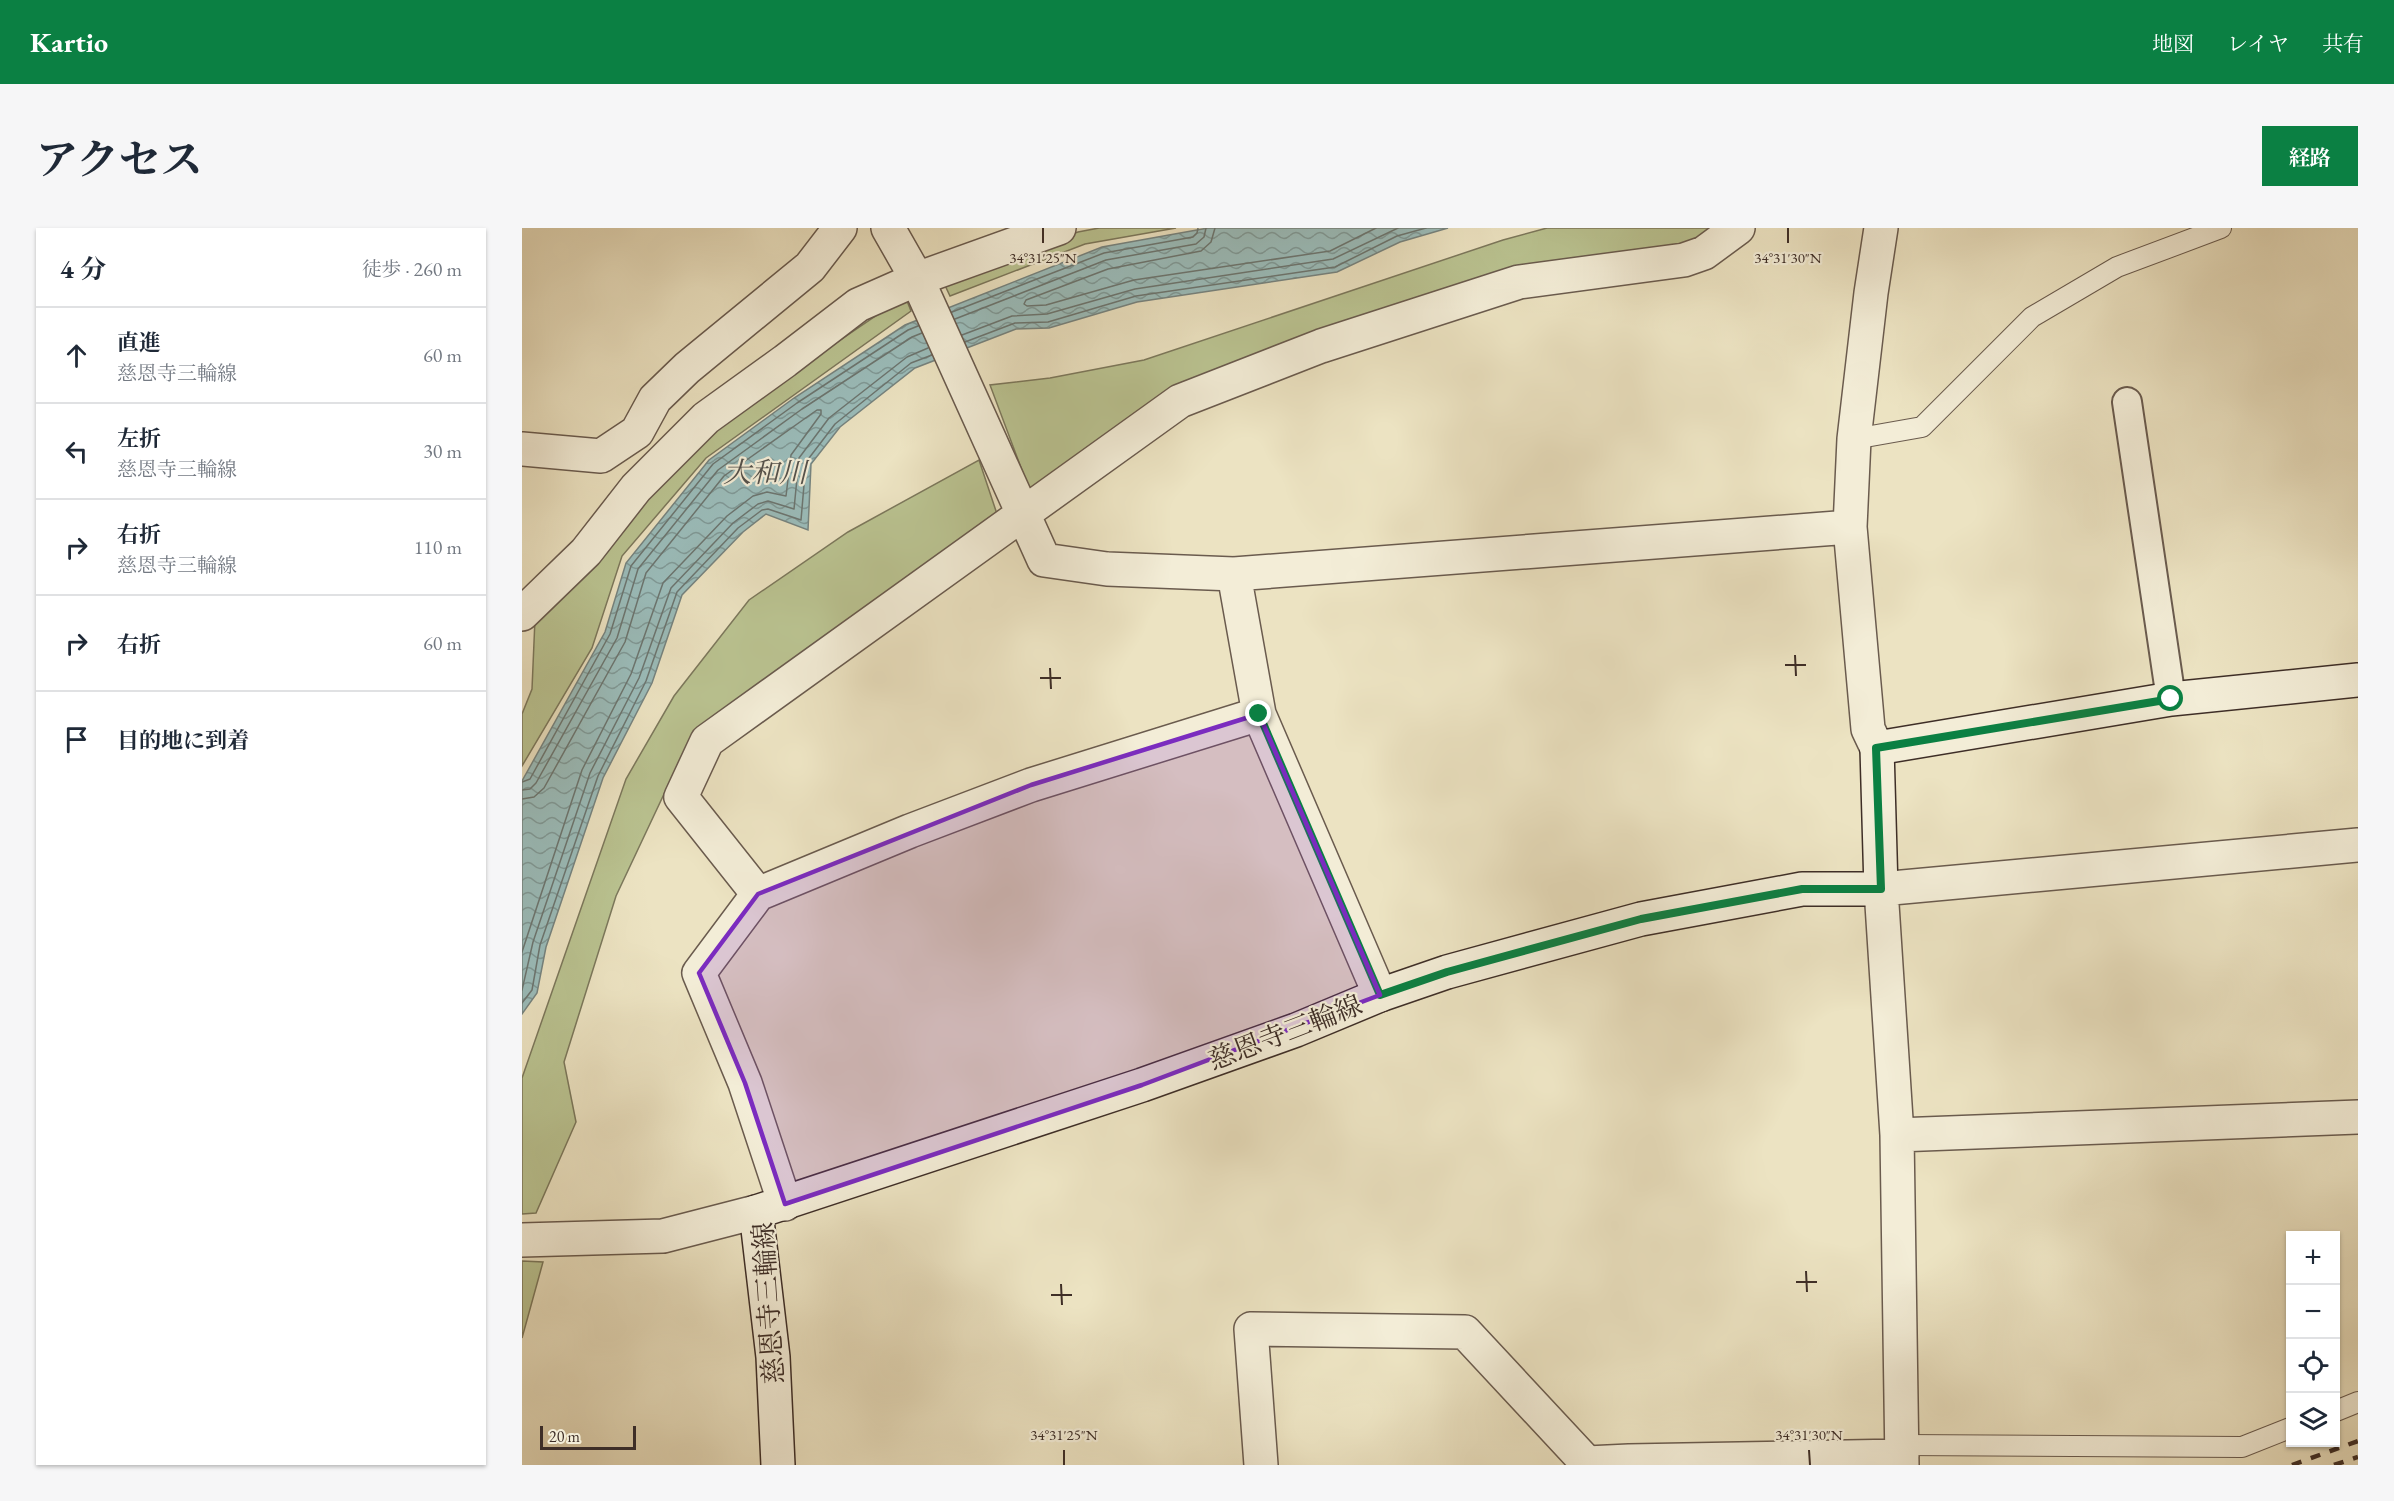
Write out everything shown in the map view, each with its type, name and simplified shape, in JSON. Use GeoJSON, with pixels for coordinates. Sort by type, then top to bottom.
{"type":"FeatureCollection","features":[{"type":"Feature","properties":{"kind":"street"},"geometry":{"type":"LineString","coordinates":[[637,432],[655,399],[687,368],[810,267],[840,228]]}},
{"type":"Feature","properties":{"kind":"street"},"geometry":{"type":"LineString","coordinates":[[888,228],[923,293],[1044,560],[1107,569],[1234,574],[1850,527]]}},
{"type":"Feature","properties":{"kind":"street"},"geometry":{"type":"LineString","coordinates":[[522,614],[586,552],[636,488],[706,418],[858,305],[923,293],[1059,228]]}},
{"type":"Feature","properties":{"kind":"street"},"geometry":{"type":"LineString","coordinates":[[758,894],[681,797],[707,741],[1018,506],[1180,401],[1321,346],[1519,282],[1684,260],[1704,253],[1738,228]]}},
{"type":"Feature","properties":{"kind":"street"},"geometry":{"type":"LineString","coordinates":[[1261,1465],[1251,1329],[1466,1332],[1585,1464],[1902,1455],[1897,1135],[1881,889],[1876,748],[1868,729],[1850,527],[1854,439],[1881,228]]}},
{"type":"Feature","properties":{"kind":"street"},"geometry":{"type":"LineString","coordinates":[[522,449],[601,456],[637,432],[751,386]]}},
{"type":"Feature","properties":{"kind":"street"},"geometry":{"type":"LineString","coordinates":[[2127,402],[2171,699]]}},
{"type":"Feature","properties":{"kind":"street"},"geometry":{"type":"LineString","coordinates":[[1234,574],[1259,714],[1380,995]]}},
{"type":"Feature","properties":{"kind":"street"},"geometry":{"type":"LineString","coordinates":[[1876,748],[2171,699],[2358,680]]}},
{"type":"Feature","properties":{"kind":"street"},"geometry":{"type":"LineString","coordinates":[[524,1240],[663,1236],[770,1208],[745,1083],[699,973],[758,894],[910,831],[1031,785],[1259,714]]}},
{"type":"Feature","properties":{"kind":"street","name":"慈恩寺三輪線"},"geometry":{"type":"LineString","coordinates":[[778,1465],[770,1208],[1142,1084],[1296,1030],[1380,995],[1447,972],[1641,919],[1802,889],[1881,889],[2358,845]]}},
{"type":"Feature","properties":{"kind":"street"},"geometry":{"type":"LineString","coordinates":[[1897,1135],[2358,1117]]}},
{"type":"Feature","properties":{"kind":"lane"},"geometry":{"type":"LineString","coordinates":[[1854,439],[1922,427],[2032,317],[2116,267],[2221,228]]}},
{"type":"Feature","properties":{"kind":"lane"},"geometry":{"type":"LineString","coordinates":[[2340,1409],[2358,1402]]}},
{"type":"Feature","properties":{"kind":"lane"},"geometry":{"type":"LineString","coordinates":[[1902,1455],[2242,1447],[2286,1430]]}},
{"type":"Feature","properties":{"kind":"highlighted area"},"geometry":{"type":"Polygon","coordinates":[[[1259,714],[1380,995],[1142,1085],[785,1204],[745,1083],[699,973],[758,894],[1031,785],[1259,714]]]}},
{"type":"Feature","properties":{"kind":"green space"},"geometry":{"type":"Polygon","coordinates":[[[1099,228],[1176,228],[1085,244],[950,296],[942,279],[1078,232],[1099,228]]]}},
{"type":"Feature","properties":{"kind":"green space"},"geometry":{"type":"Polygon","coordinates":[[[1547,228],[1721,228],[1678,255],[1180,387],[1032,497],[990,385],[1050,378],[1144,360],[1503,240],[1547,228]]]}},
{"type":"Feature","properties":{"kind":"green space"},"geometry":{"type":"Polygon","coordinates":[[[905,296],[911,311],[706,458],[622,556],[592,648],[522,766],[522,714],[532,689],[535,619],[701,435],[905,296]]]}},
{"type":"Feature","properties":{"kind":"green space"},"geometry":{"type":"Polygon","coordinates":[[[979,460],[997,514],[673,775],[616,896],[564,1062],[576,1122],[536,1213],[522,1214],[522,1078],[626,779],[674,696],[749,600],[848,532],[979,460]]]}},
{"type":"Feature","properties":{"kind":"green space"},"geometry":{"type":"Polygon","coordinates":[[[522,1261],[543,1262],[522,1338],[522,1261]]]}},
{"type":"Feature","properties":{"kind":"water","name":"大和川"},"geometry":{"type":"Polygon","coordinates":[[[1208,228],[1448,228],[1400,242],[1337,272],[1137,302],[1049,328],[1016,329],[915,368],[840,427],[811,464],[808,530],[766,514],[743,532],[682,595],[652,683],[603,778],[546,947],[537,993],[522,1014],[522,781],[605,632],[626,563],[709,460],[794,398],[905,325],[1102,247],[1208,228]]]}},
{"type":"Feature","properties":{"kind":"railway"},"geometry":{"type":"LineString","coordinates":[[2292,1465],[2358,1441]]}},
{"type":"Feature","properties":{"kind":"railway"},"geometry":{"type":"LineString","coordinates":[[2334,1465],[2358,1457]]}},
{"type":"Feature","properties":{"kind":"route"},"geometry":{"type":"LineString","coordinates":[[1259,714],[1380,995],[1447,972],[1641,919],[1802,889],[1881,889],[1876,748],[2171,699]]}}]}
